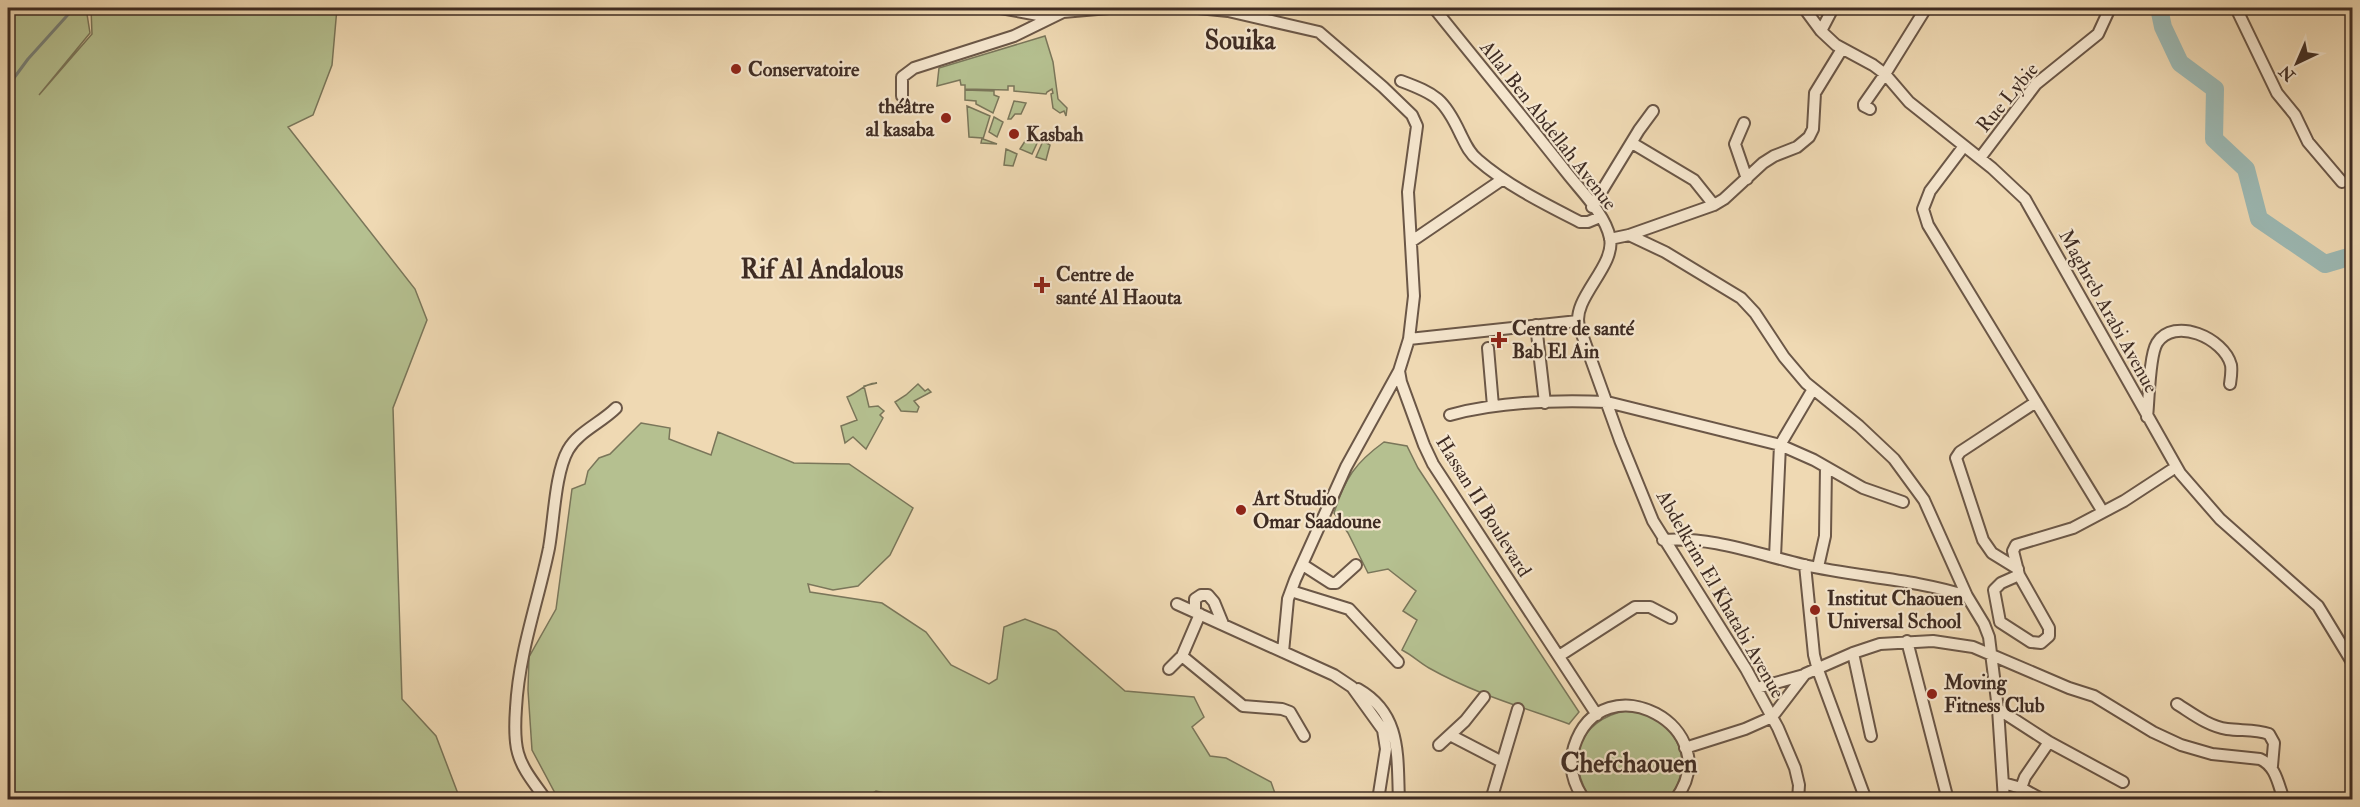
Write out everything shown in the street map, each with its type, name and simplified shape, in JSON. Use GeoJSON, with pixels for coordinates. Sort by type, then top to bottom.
{"type":"FeatureCollection","features":[{"type":"Feature","properties":{"kind":"street"},"geometry":{"type":"LineString","coordinates":[[1001,8],[1050,17]]}},
{"type":"Feature","properties":{"kind":"street"},"geometry":{"type":"LineString","coordinates":[[902,96],[902,77],[914,68],[1014,36],[1063,12],[1108,8]]}},
{"type":"Feature","properties":{"kind":"street"},"geometry":{"type":"LineString","coordinates":[[1198,8],[1221,8],[1319,32],[1341,49],[1412,115],[1417,126],[1408,192],[1414,296],[1409,339],[1399,371],[1346,467],[1291,591],[1288,599],[1283,652]]}},
{"type":"Feature","properties":{"kind":"street","name":"Allal Ben Abdellah Avenue"},"geometry":{"type":"LineString","coordinates":[[1434,8],[1600,217],[1610,239]]}},
{"type":"Feature","properties":{"kind":"street","name":"Maghreb Arabi Avenue"},"geometry":{"type":"LineString","coordinates":[[1804,8],[1821,31],[1842,49],[1874,65],[1885,74],[1909,102],[1980,158],[2025,199],[2176,466],[2220,519],[2318,606],[2352,662]]}},
{"type":"Feature","properties":{"kind":"street"},"geometry":{"type":"LineString","coordinates":[[1821,31],[1833,8]]}},
{"type":"Feature","properties":{"kind":"street"},"geometry":{"type":"LineString","coordinates":[[1870,109],[1864,104],[1926,8]]}},
{"type":"Feature","properties":{"kind":"street","name":"Rue Lybie"},"geometry":{"type":"LineString","coordinates":[[1980,158],[2036,84],[2098,34],[2110,8]]}},
{"type":"Feature","properties":{"kind":"street"},"geometry":{"type":"LineString","coordinates":[[2236,8],[2277,93],[2295,115],[2308,142],[2342,182]]}},
{"type":"Feature","properties":{"kind":"street"},"geometry":{"type":"LineString","coordinates":[[1409,339],[1578,321],[1579,310],[1605,264],[1610,239],[1629,235],[1714,205],[1763,163],[1797,147],[1809,137],[1813,129],[1815,93],[1842,49]]}},
{"type":"Feature","properties":{"kind":"street"},"geometry":{"type":"LineString","coordinates":[[1401,81],[1428,91],[1440,100],[1452,116],[1475,158],[1503,179],[1580,222],[1588,222],[1600,217]]}},
{"type":"Feature","properties":{"kind":"street"},"geometry":{"type":"LineString","coordinates":[[1592,207],[1653,111]]}},
{"type":"Feature","properties":{"kind":"street"},"geometry":{"type":"LineString","coordinates":[[1744,123],[1735,144],[1747,179]]}},
{"type":"Feature","properties":{"kind":"street"},"geometry":{"type":"LineString","coordinates":[[1632,143],[1694,180],[1714,205]]}},
{"type":"Feature","properties":{"kind":"street"},"geometry":{"type":"LineString","coordinates":[[1964,146],[1930,191],[1923,208],[1928,225],[2103,512]]}},
{"type":"Feature","properties":{"kind":"street"},"geometry":{"type":"LineString","coordinates":[[1412,241],[1503,179]]}},
{"type":"Feature","properties":{"kind":"street"},"geometry":{"type":"LineString","coordinates":[[1629,235],[1665,252],[1742,298],[1755,313],[1784,357],[1813,389],[1859,426],[1893,459],[1924,500],[1967,596],[1989,637],[1998,709],[2004,800]]}},
{"type":"Feature","properties":{"kind":"street","name":"Abdelkrim El Khatabi Avenue"},"geometry":{"type":"LineString","coordinates":[[1578,321],[1637,484],[1663,540],[1757,688],[1772,717],[1795,768],[1799,785],[1798,800]]}},
{"type":"Feature","properties":{"kind":"street"},"geometry":{"type":"LineString","coordinates":[[1536,325],[1545,404]]}},
{"type":"Feature","properties":{"kind":"street"},"geometry":{"type":"LineString","coordinates":[[2147,418],[2153,353],[2160,339],[2169,332],[2204,335],[2214,341],[2229,359],[2230,384]]}},
{"type":"Feature","properties":{"kind":"street"},"geometry":{"type":"LineString","coordinates":[[1488,348],[1493,406]]}},
{"type":"Feature","properties":{"kind":"street","name":"Hassan II Boulevard"},"geometry":{"type":"LineString","coordinates":[[1399,371],[1424,445],[1433,464],[1597,715]]}},
{"type":"Feature","properties":{"kind":"street"},"geometry":{"type":"LineString","coordinates":[[1775,557],[1780,445],[1813,389]]}},
{"type":"Feature","properties":{"kind":"street"},"geometry":{"type":"LineString","coordinates":[[1450,415],[1493,406],[1607,402],[1780,445],[1863,488],[1903,502]]}},
{"type":"Feature","properties":{"kind":"street"},"geometry":{"type":"LineString","coordinates":[[2018,572],[1992,553],[1983,540],[1956,458],[1960,452],[2036,402]]}},
{"type":"Feature","properties":{"kind":"street"},"geometry":{"type":"LineString","coordinates":[[546,800],[528,775],[518,752],[515,721],[517,679],[524,639],[549,546],[563,462],[569,448],[578,438],[616,408]]}},
{"type":"Feature","properties":{"kind":"street"},"geometry":{"type":"LineString","coordinates":[[2018,572],[1994,590],[2000,622],[2031,642],[2041,643],[2049,636],[2049,628],[2018,572],[2013,551],[2016,545],[2073,528],[2176,466]]}},
{"type":"Feature","properties":{"kind":"street"},"geometry":{"type":"LineString","coordinates":[[1818,567],[1825,536],[1826,467]]}},
{"type":"Feature","properties":{"kind":"street"},"geometry":{"type":"LineString","coordinates":[[1663,540],[1696,540],[1805,565],[1916,583],[1967,596]]}},
{"type":"Feature","properties":{"kind":"street"},"geometry":{"type":"LineString","coordinates":[[1303,565],[1331,583],[1336,583],[1356,565]]}},
{"type":"Feature","properties":{"kind":"street"},"geometry":{"type":"LineString","coordinates":[[1805,565],[1814,656],[1866,800]]}},
{"type":"Feature","properties":{"kind":"street"},"geometry":{"type":"LineString","coordinates":[[1291,591],[1349,609],[1398,662]]}},
{"type":"Feature","properties":{"kind":"street"},"geometry":{"type":"LineString","coordinates":[[1168,669],[1182,656],[1198,613],[1196,599],[1201,595],[1208,595],[1214,602],[1223,624]]}},
{"type":"Feature","properties":{"kind":"street"},"geometry":{"type":"LineString","coordinates":[[1177,604],[1334,675],[1366,693],[1391,724],[1396,737],[1399,759],[1399,800]]}},
{"type":"Feature","properties":{"kind":"street"},"geometry":{"type":"LineString","coordinates":[[1559,656],[1635,607],[1650,608],[1671,618]]}},
{"type":"Feature","properties":{"kind":"street"},"geometry":{"type":"LineString","coordinates":[[1757,688],[1818,670],[1852,653],[1880,644],[1907,641],[1964,644],[2094,696],[2153,732],[2181,745],[2212,754],[2260,759],[2272,766]]}},
{"type":"Feature","properties":{"kind":"street"},"geometry":{"type":"LineString","coordinates":[[1907,641],[1948,800]]}},
{"type":"Feature","properties":{"kind":"street"},"geometry":{"type":"LineString","coordinates":[[1852,653],[1871,736]]}},
{"type":"Feature","properties":{"kind":"street"},"geometry":{"type":"LineString","coordinates":[[1182,656],[1243,706],[1281,709],[1290,712],[1304,736]]}},
{"type":"Feature","properties":{"kind":"street"},"geometry":{"type":"LineString","coordinates":[[1685,748],[1745,729],[1772,717],[1805,674]]}},
{"type":"Feature","properties":{"kind":"street"},"geometry":{"type":"LineString","coordinates":[[1352,687],[1379,722],[1386,740],[1378,800]]}},
{"type":"Feature","properties":{"kind":"street"},"geometry":{"type":"LineString","coordinates":[[1438,746],[1465,721],[1484,697]]}},
{"type":"Feature","properties":{"kind":"street"},"geometry":{"type":"LineString","coordinates":[[2177,704],[2208,724],[2227,729],[2269,734],[2274,743],[2272,766],[2284,800]]}},
{"type":"Feature","properties":{"kind":"street"},"geometry":{"type":"LineString","coordinates":[[1584,800],[1573,775],[1572,752],[1582,730],[1597,715],[1617,706],[1628,705],[1653,710],[1673,725],[1685,748],[1686,779],[1675,800]]}},
{"type":"Feature","properties":{"kind":"street"},"geometry":{"type":"LineString","coordinates":[[1491,800],[1518,709]]}},
{"type":"Feature","properties":{"kind":"street"},"geometry":{"type":"LineString","coordinates":[[1998,709],[2049,742],[2123,782]]}},
{"type":"Feature","properties":{"kind":"street"},"geometry":{"type":"LineString","coordinates":[[1449,735],[1502,762]]}},
{"type":"Feature","properties":{"kind":"street"},"geometry":{"type":"LineString","coordinates":[[2021,788],[2025,777],[2049,742]]}},
{"type":"Feature","properties":{"kind":"street"},"geometry":{"type":"LineString","coordinates":[[2003,783],[2021,788],[2043,800]]}},
{"type":"Feature","properties":{"kind":"green space"},"geometry":{"type":"Polygon","coordinates":[[[8,8],[86,8],[90,33],[39,95],[92,34],[91,8],[337,8],[332,65],[313,115],[288,127],[415,289],[427,320],[393,408],[402,699],[436,736],[460,799],[8,799],[8,8]]]}},
{"type":"Feature","properties":{"kind":"green space"},"geometry":{"type":"Polygon","coordinates":[[[1045,36],[1053,62],[1058,99],[1067,108],[1066,116],[1064,111],[1060,113],[1053,108],[1052,89],[1046,94],[1014,91],[1014,86],[1008,86],[1008,90],[965,89],[965,85],[961,85],[960,80],[937,86],[939,68],[1045,36]]]}},
{"type":"Feature","properties":{"kind":"green space"},"geometry":{"type":"Polygon","coordinates":[[[965,90],[994,91],[994,95],[999,97],[993,113],[976,104],[976,101],[965,100],[965,90]]]}},
{"type":"Feature","properties":{"kind":"green space"},"geometry":{"type":"Polygon","coordinates":[[[1014,101],[1026,103],[1021,114],[1015,114],[1008,119],[1014,101]]]}},
{"type":"Feature","properties":{"kind":"green space"},"geometry":{"type":"Polygon","coordinates":[[[967,106],[990,116],[983,139],[997,144],[981,143],[982,138],[969,137],[967,106]]]}},
{"type":"Feature","properties":{"kind":"green space"},"geometry":{"type":"Polygon","coordinates":[[[994,117],[1003,122],[997,137],[989,132],[994,117]]]}},
{"type":"Feature","properties":{"kind":"green space"},"geometry":{"type":"Polygon","coordinates":[[[1029,135],[1039,139],[1032,154],[1020,149],[1029,135]]]}},
{"type":"Feature","properties":{"kind":"green space"},"geometry":{"type":"Polygon","coordinates":[[[1043,141],[1050,145],[1046,160],[1036,157],[1043,141]]]}},
{"type":"Feature","properties":{"kind":"green space"},"geometry":{"type":"Polygon","coordinates":[[[1006,149],[1017,154],[1013,166],[1004,165],[1006,149]]]}},
{"type":"Feature","properties":{"kind":"green space"},"geometry":{"type":"Polygon","coordinates":[[[918,384],[925,391],[928,389],[931,392],[914,401],[919,407],[917,412],[901,411],[895,402],[918,384]]]}},
{"type":"Feature","properties":{"kind":"green space"},"geometry":{"type":"Polygon","coordinates":[[[864,387],[869,407],[878,406],[884,411],[880,415],[883,418],[866,449],[853,437],[845,443],[841,426],[857,420],[847,397],[864,387]]]}},
{"type":"Feature","properties":{"kind":"green space"},"geometry":{"type":"Polygon","coordinates":[[[641,423],[670,428],[669,439],[711,455],[718,432],[794,463],[849,464],[913,508],[890,555],[858,586],[833,590],[808,584],[810,592],[882,603],[926,632],[951,665],[989,684],[997,679],[1004,627],[1025,619],[1056,631],[1125,691],[1194,697],[1204,717],[1192,727],[1210,756],[1226,758],[1271,782],[1277,799],[888,800],[884,793],[876,791],[862,800],[561,799],[555,793],[532,750],[528,690],[529,657],[556,609],[572,489],[585,484],[588,471],[599,458],[610,454],[641,423]]]}},
{"type":"Feature","properties":{"kind":"green space"},"geometry":{"type":"Polygon","coordinates":[[[1384,442],[1407,446],[1418,468],[1579,712],[1569,724],[1463,685],[1429,668],[1402,650],[1417,620],[1403,611],[1416,591],[1388,569],[1368,573],[1348,533],[1334,513],[1342,490],[1352,472],[1384,442]]]}},
{"type":"Feature","properties":{"kind":"green space"},"geometry":{"type":"Polygon","coordinates":[[[1625,711],[1642,714],[1656,720],[1668,729],[1676,741],[1681,755],[1682,769],[1677,784],[1668,799],[1592,800],[1583,786],[1578,758],[1587,733],[1596,723],[1625,711]]]}},
{"type":"Feature","properties":{"kind":"waterway"},"geometry":{"type":"LineString","coordinates":[[8,86],[28,59],[74,8]]}},
{"type":"Feature","properties":{"kind":"waterway"},"geometry":{"type":"LineString","coordinates":[[2159,8],[2163,27],[2180,63],[2215,89],[2214,139],[2246,169],[2259,219],[2325,264],[2352,256]]}},
{"type":"Feature","properties":{"kind":"place","name":"Conservatoire"},"geometry":{"type":"Point","coordinates":[736,69]}},
{"type":"Feature","properties":{"kind":"place","name":"théâtre al kasaba"},"geometry":{"type":"Point","coordinates":[946,118]}},
{"type":"Feature","properties":{"kind":"place","name":"Kasbah"},"geometry":{"type":"Point","coordinates":[1014,134]}},
{"type":"Feature","properties":{"kind":"place","name":"Centre de santé Al Haouta"},"geometry":{"type":"Point","coordinates":[1042,285]}},
{"type":"Feature","properties":{"kind":"place","name":"Centre de santé Bab El Ain"},"geometry":{"type":"Point","coordinates":[1499,340]}},
{"type":"Feature","properties":{"kind":"place","name":"Art Studio Omar Saadoune"},"geometry":{"type":"Point","coordinates":[1241,510]}},
{"type":"Feature","properties":{"kind":"place","name":"Institut Chaouen Universal School"},"geometry":{"type":"Point","coordinates":[1815,610]}},
{"type":"Feature","properties":{"kind":"place","name":"Moving Fitness Club"},"geometry":{"type":"Point","coordinates":[1932,694]}},
{"type":"Feature","properties":{"kind":"district","name":"Souika"},"geometry":{"type":"Point","coordinates":[1240,40]}},
{"type":"Feature","properties":{"kind":"district","name":"Rif Al Andalous"},"geometry":{"type":"Point","coordinates":[822,269]}},
{"type":"Feature","properties":{"kind":"district","name":"Chefchaouen"},"geometry":{"type":"Point","coordinates":[1629,763]}}]}
